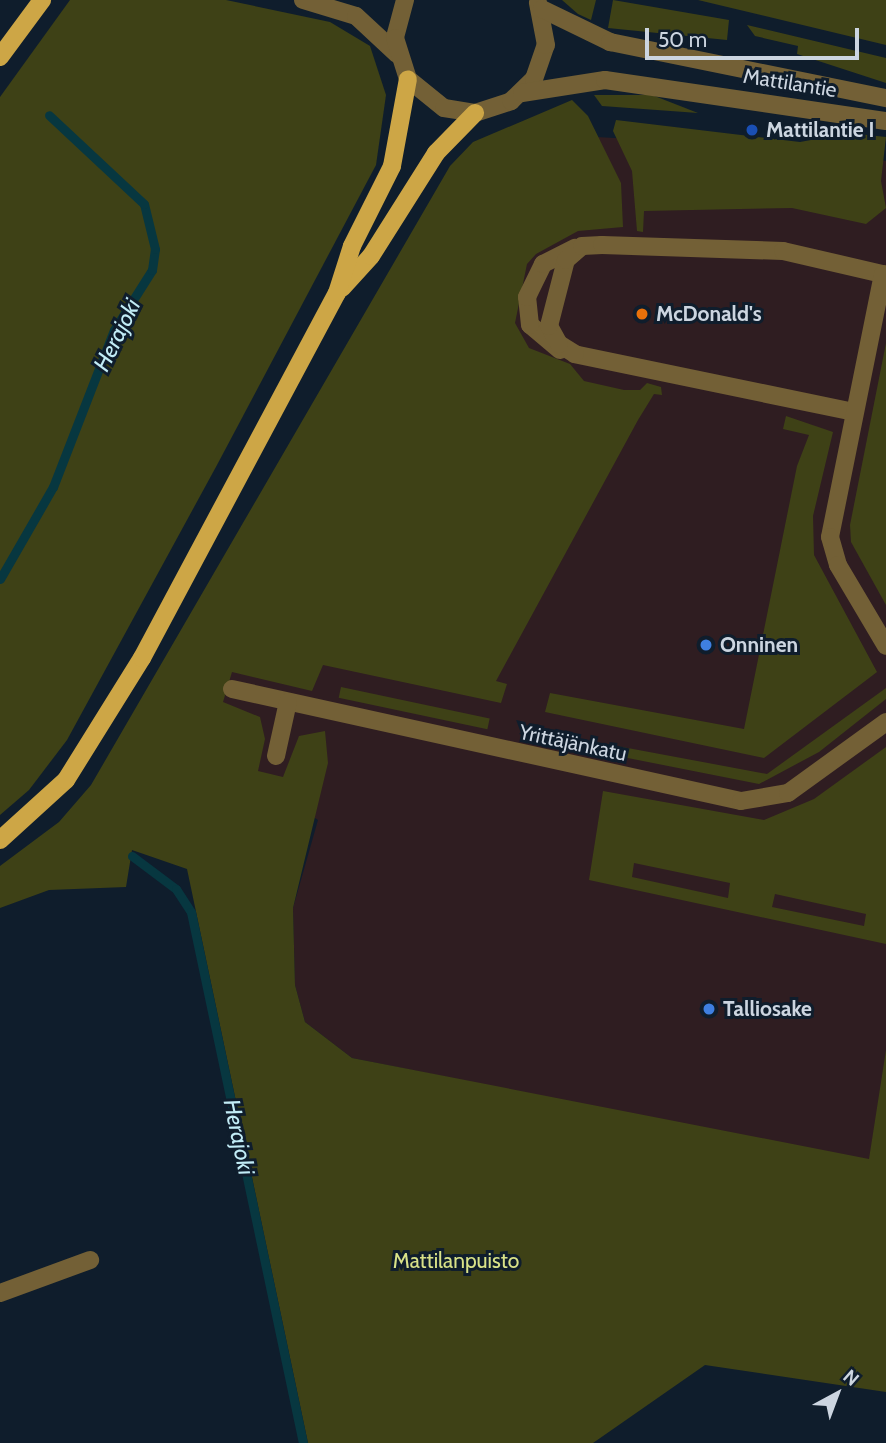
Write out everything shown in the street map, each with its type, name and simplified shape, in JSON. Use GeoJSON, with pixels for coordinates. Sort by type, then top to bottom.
{"type":"FeatureCollection","features":[{"type":"Feature","properties":{"kind":"main road"},"geometry":{"type":"LineString","coordinates":[[0,57],[42,0]]}},
{"type":"Feature","properties":{"kind":"main road"},"geometry":{"type":"LineString","coordinates":[[0,841],[66,780],[97,735],[337,293],[352,246],[392,166],[408,79]]}},
{"type":"Feature","properties":{"kind":"main road"},"geometry":{"type":"LineString","coordinates":[[337,293],[371,256],[436,153],[475,113]]}},
{"type":"Feature","properties":{"kind":"street"},"geometry":{"type":"LineString","coordinates":[[303,0],[356,16],[397,54]]}},
{"type":"Feature","properties":{"kind":"street"},"geometry":{"type":"LineString","coordinates":[[405,0],[396,21],[397,54],[408,79],[430,101],[475,113]]}},
{"type":"Feature","properties":{"kind":"street"},"geometry":{"type":"LineString","coordinates":[[522,93],[542,63],[539,5]]}},
{"type":"Feature","properties":{"kind":"street","name":"Mattilantie"},"geometry":{"type":"LineString","coordinates":[[539,5],[603,40],[886,98]]}},
{"type":"Feature","properties":{"kind":"street","name":"Mattilantie"},"geometry":{"type":"LineString","coordinates":[[475,113],[522,93],[605,80],[886,121]]}},
{"type":"Feature","properties":{"kind":"street"},"geometry":{"type":"LineString","coordinates":[[854,412],[575,354],[539,338],[525,312],[543,264],[582,246],[630,245],[783,251],[883,274],[830,537],[838,565],[886,646]]}},
{"type":"Feature","properties":{"kind":"street"},"geometry":{"type":"LineString","coordinates":[[575,354],[559,344],[549,326],[558,276],[582,246]]}},
{"type":"Feature","properties":{"kind":"street","name":"Yrittäjänkatu"},"geometry":{"type":"LineString","coordinates":[[232,689],[741,801],[789,793],[886,722]]}},
{"type":"Feature","properties":{"kind":"street"},"geometry":{"type":"LineString","coordinates":[[276,756],[288,702]]}},
{"type":"Feature","properties":{"kind":"street"},"geometry":{"type":"LineString","coordinates":[[0,1293],[90,1260]]}},
{"type":"Feature","properties":{"kind":"shaded area"},"geometry":{"type":"Polygon","coordinates":[[[542,134],[834,150],[886,161],[886,1165],[352,1058],[305,1022],[295,985],[293,908],[318,820],[160,717],[542,134]]]}},
{"type":"Feature","properties":{"kind":"green space"},"geometry":{"type":"Polygon","coordinates":[[[70,0],[226,0],[330,22],[370,46],[386,95],[376,165],[217,465],[67,740],[29,790],[0,815],[0,97],[70,0]]]}},
{"type":"Feature","properties":{"kind":"green space"},"geometry":{"type":"Polygon","coordinates":[[[562,0],[596,0],[591,20],[578,14],[562,0]]]}},
{"type":"Feature","properties":{"kind":"green space"},"geometry":{"type":"Polygon","coordinates":[[[613,0],[729,20],[727,40],[608,28],[613,0]]]}},
{"type":"Feature","properties":{"kind":"green space"},"geometry":{"type":"Polygon","coordinates":[[[698,0],[886,0],[886,45],[698,0]]]}},
{"type":"Feature","properties":{"kind":"green space"},"geometry":{"type":"Polygon","coordinates":[[[747,25],[886,58],[886,83],[797,54],[798,46],[755,36],[747,25]]]}},
{"type":"Feature","properties":{"kind":"green space"},"geometry":{"type":"Polygon","coordinates":[[[594,95],[652,95],[698,113],[602,106],[594,95]]]}},
{"type":"Feature","properties":{"kind":"green space","name":"Mattilanpuisto"},"geometry":{"type":"Polygon","coordinates":[[[572,100],[588,116],[621,183],[623,227],[578,231],[536,254],[527,264],[515,323],[529,348],[570,364],[584,381],[624,390],[640,390],[647,383],[661,387],[662,395],[654,394],[638,420],[496,681],[507,684],[501,703],[323,665],[312,691],[232,672],[223,702],[260,717],[265,739],[258,771],[283,777],[299,736],[325,731],[328,763],[293,908],[295,985],[305,1022],[352,1058],[869,1159],[886,1050],[886,1392],[705,1365],[593,1443],[308,1443],[187,869],[132,850],[126,887],[49,890],[0,908],[0,866],[59,822],[91,785],[450,166],[473,142],[572,100]]]}},
{"type":"Feature","properties":{"kind":"green space"},"geometry":{"type":"Polygon","coordinates":[[[616,120],[800,142],[849,133],[886,137],[881,181],[886,208],[866,224],[792,208],[644,211],[643,232],[637,231],[632,171],[613,131],[616,120]]]}},
{"type":"Feature","properties":{"kind":"green space"},"geometry":{"type":"Polygon","coordinates":[[[886,343],[886,605],[851,542],[850,525],[886,343]]]}},
{"type":"Feature","properties":{"kind":"green space"},"geometry":{"type":"Polygon","coordinates":[[[786,416],[833,432],[813,516],[814,555],[877,672],[764,758],[545,712],[550,693],[744,729],[797,466],[809,435],[783,429],[786,416]]]}},
{"type":"Feature","properties":{"kind":"green space"},"geometry":{"type":"Polygon","coordinates":[[[341,687],[490,719],[487,729],[339,698],[341,687]]]}},
{"type":"Feature","properties":{"kind":"green space"},"geometry":{"type":"Polygon","coordinates":[[[886,688],[886,699],[819,752],[759,784],[552,743],[542,732],[767,774],[886,688]]]}},
{"type":"Feature","properties":{"kind":"green space"},"geometry":{"type":"Polygon","coordinates":[[[886,747],[886,944],[589,880],[603,791],[764,820],[814,799],[886,747]],[[634,863],[632,877],[728,898],[730,883],[634,863]],[[775,894],[772,907],[864,926],[866,914],[775,894]]]}},
{"type":"Feature","properties":{"kind":"waterway","name":"Herajoki"},"geometry":{"type":"LineString","coordinates":[[0,579],[53,487],[114,330],[152,270],[155,249],[144,204],[49,115]]}},
{"type":"Feature","properties":{"kind":"waterway","name":"Herajoki"},"geometry":{"type":"LineString","coordinates":[[132,856],[176,889],[191,912],[303,1443]]}},
{"type":"Feature","properties":{"kind":"place","name":"Mattilantie I"},"geometry":{"type":"Point","coordinates":[752,130]}},
{"type":"Feature","properties":{"kind":"place","name":"McDonald's"},"geometry":{"type":"Point","coordinates":[642,314]}},
{"type":"Feature","properties":{"kind":"place","name":"Onninen"},"geometry":{"type":"Point","coordinates":[706,645]}},
{"type":"Feature","properties":{"kind":"place","name":"Talliosake"},"geometry":{"type":"Point","coordinates":[709,1009]}}]}
